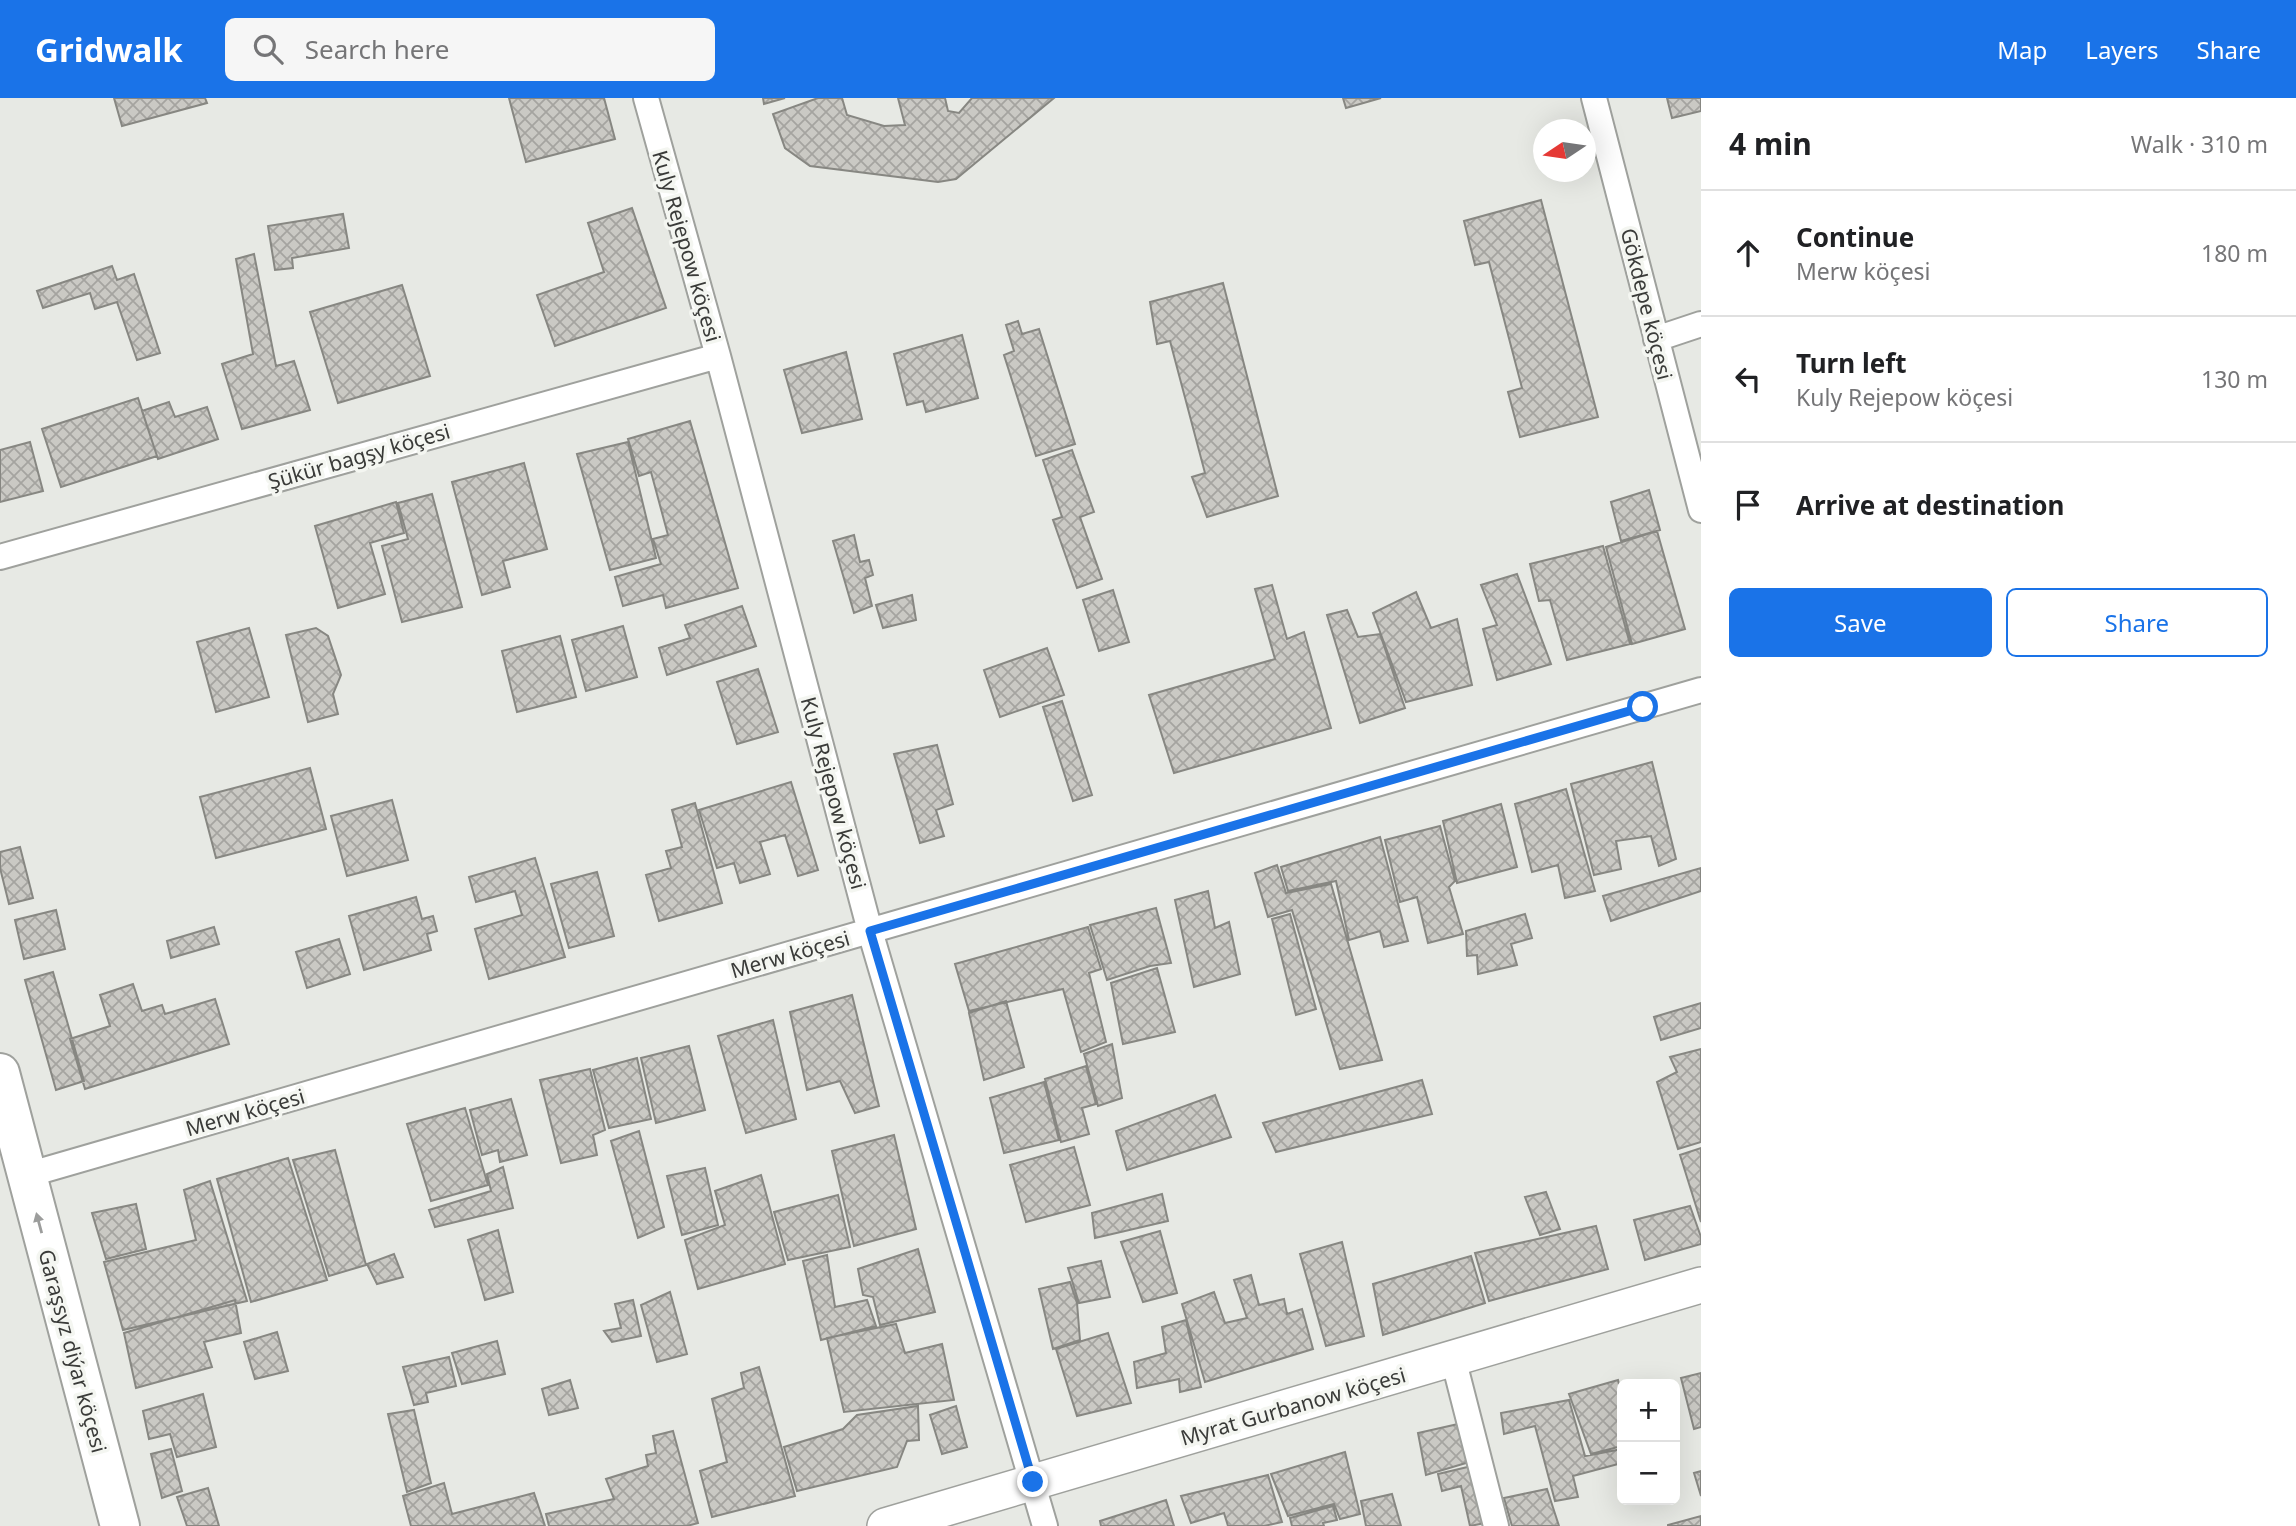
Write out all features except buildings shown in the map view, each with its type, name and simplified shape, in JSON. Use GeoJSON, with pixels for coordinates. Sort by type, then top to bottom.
{"type":"FeatureCollection","features":[{"type":"Feature","properties":{"kind":"main road","name":"Garaşsyz diýar köçesi"},"geometry":{"type":"LineString","coordinates":[[0,1073],[13,1179],[120,1526]]}},
{"type":"Feature","properties":{"kind":"street","name":"Kuly Rejepow köçesi"},"geometry":{"type":"LineString","coordinates":[[646,98],[718,356],[870,931],[1045,1526]]}},
{"type":"Feature","properties":{"kind":"street","name":"Gökdepe köçesi"},"geometry":{"type":"LineString","coordinates":[[1594,98],[1701,510]]}},
{"type":"Feature","properties":{"kind":"street"},"geometry":{"type":"LineString","coordinates":[[1656,339],[1701,324]]}},
{"type":"Feature","properties":{"kind":"street","name":"Şükür bagşy köçesi"},"geometry":{"type":"LineString","coordinates":[[0,557],[718,356]]}},
{"type":"Feature","properties":{"kind":"street","name":"Merw köçesi"},"geometry":{"type":"LineString","coordinates":[[13,1179],[1701,691]]}},
{"type":"Feature","properties":{"kind":"street","name":"Myrat Gurbanow köçesi"},"geometry":{"type":"LineString","coordinates":[[885,1526],[1701,1285]]}},
{"type":"Feature","properties":{"kind":"street"},"geometry":{"type":"LineString","coordinates":[[1454,1358],[1496,1526]]}},
{"type":"Feature","properties":{"kind":"route"},"geometry":{"type":"LineString","coordinates":[[1033,1482],[870,931],[1643,707]]}}]}
